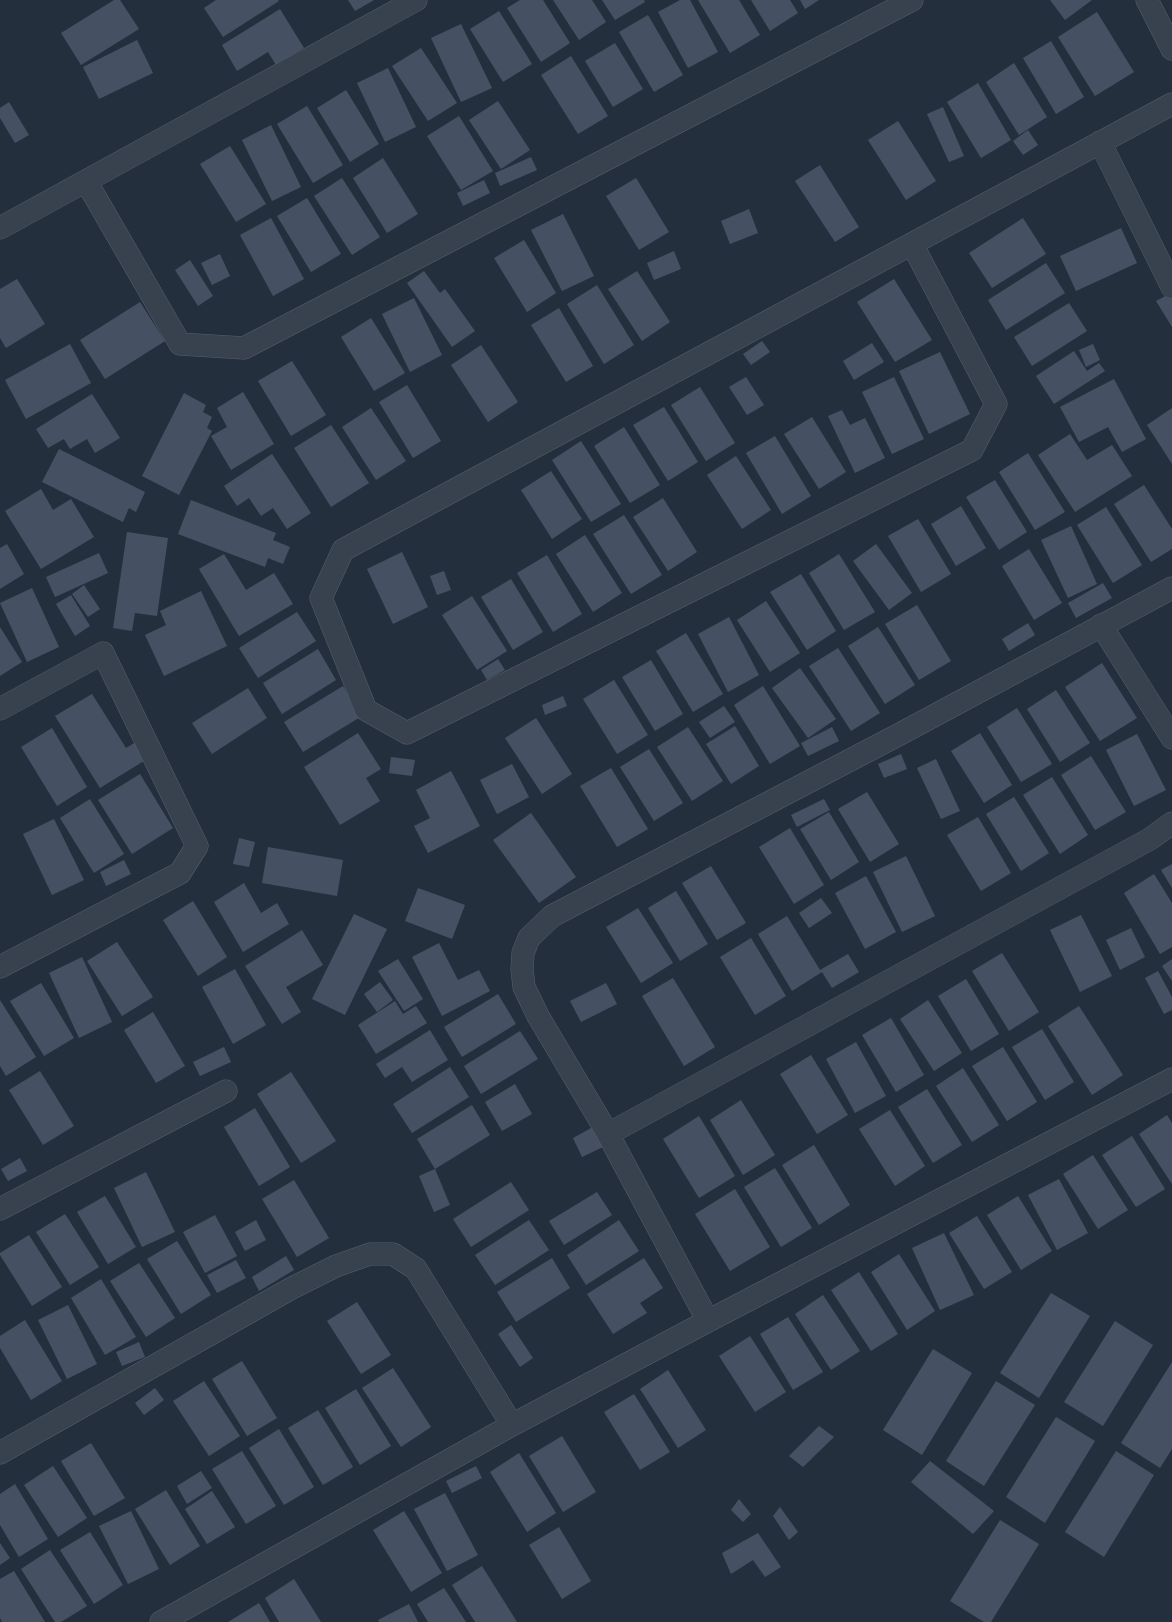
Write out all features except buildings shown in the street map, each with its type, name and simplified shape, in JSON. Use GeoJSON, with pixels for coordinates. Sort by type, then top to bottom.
{"type":"FeatureCollection","features":[{"type":"Feature","properties":{"kind":"street"},"geometry":{"type":"LineString","coordinates":[[0,228],[416,0]]}},
{"type":"Feature","properties":{"kind":"street"},"geometry":{"type":"LineString","coordinates":[[86,181],[180,344],[244,348],[912,0]]}},
{"type":"Feature","properties":{"kind":"street"},"geometry":{"type":"LineString","coordinates":[[1147,0],[1172,48]]}},
{"type":"Feature","properties":{"kind":"street"},"geometry":{"type":"LineString","coordinates":[[912,244],[996,404],[972,450],[407,733],[366,710],[321,598],[343,550],[1172,104]]}},
{"type":"Feature","properties":{"kind":"street"},"geometry":{"type":"LineString","coordinates":[[1100,142],[1172,287]]}},
{"type":"Feature","properties":{"kind":"street"},"geometry":{"type":"LineString","coordinates":[[708,1321],[608,1134],[538,1016],[524,987],[522,953],[529,938],[552,916],[900,734],[1172,588]]}},
{"type":"Feature","properties":{"kind":"street"},"geometry":{"type":"LineString","coordinates":[[1101,626],[1172,738]]}},
{"type":"Feature","properties":{"kind":"street"},"geometry":{"type":"LineString","coordinates":[[0,709],[103,653],[197,846],[180,873],[0,967]]}},
{"type":"Feature","properties":{"kind":"street"},"geometry":{"type":"LineString","coordinates":[[608,1134],[1150,839],[1172,823]]}},
{"type":"Feature","properties":{"kind":"street"},"geometry":{"type":"LineString","coordinates":[[168,1620],[512,1425],[1172,1079]]}},
{"type":"Feature","properties":{"kind":"street"},"geometry":{"type":"LineString","coordinates":[[0,1209],[226,1091]]}},
{"type":"Feature","properties":{"kind":"street"},"geometry":{"type":"LineString","coordinates":[[0,1453],[292,1288],[336,1266],[370,1254],[394,1254],[416,1269],[512,1425]]}}]}
